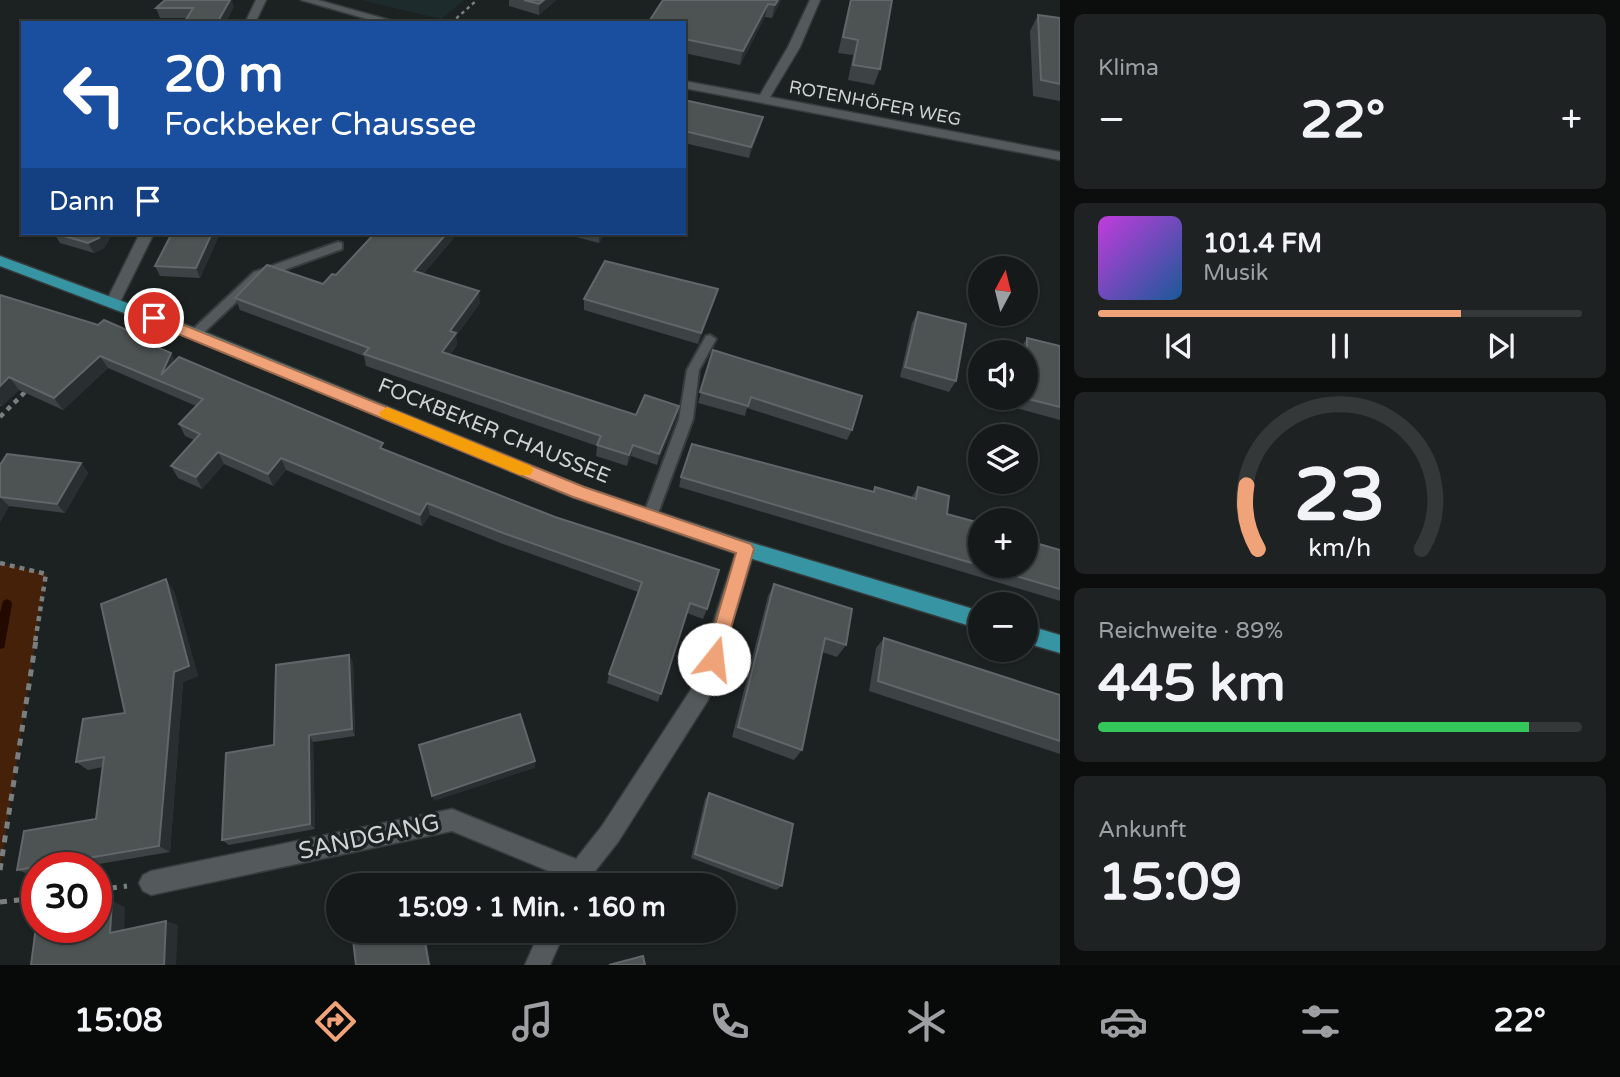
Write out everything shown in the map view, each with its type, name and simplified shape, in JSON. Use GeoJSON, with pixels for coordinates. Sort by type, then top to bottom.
{"type":"FeatureCollection","features":[{"type":"Feature","properties":{"kind":"main road","name":"FOCKBEKER CHAUSSEE"},"geometry":{"type":"LineString","coordinates":[[0,261],[195,334],[579,492],[746,549],[968,616]]}},
{"type":"Feature","properties":{"kind":"main road"},"geometry":{"type":"LineString","coordinates":[[1038,638],[1060,645]]}},
{"type":"Feature","properties":{"kind":"street"},"geometry":{"type":"LineString","coordinates":[[251,21],[261,0]]}},
{"type":"Feature","properties":{"kind":"street"},"geometry":{"type":"LineString","coordinates":[[306,0],[387,21]]}},
{"type":"Feature","properties":{"kind":"street"},"geometry":{"type":"LineString","coordinates":[[762,99],[794,47],[815,0]]}},
{"type":"Feature","properties":{"kind":"street","name":"ROTENHÖFER WEG"},"geometry":{"type":"LineString","coordinates":[[686,84],[1060,156]]}},
{"type":"Feature","properties":{"kind":"street"},"geometry":{"type":"LineString","coordinates":[[113,302],[146,235]]}},
{"type":"Feature","properties":{"kind":"street","name":"SANDGANG"},"geometry":{"type":"LineString","coordinates":[[581,873],[610,834],[701,693],[746,549]]}},
{"type":"Feature","properties":{"kind":"street","name":"SANDGANG"},"geometry":{"type":"LineString","coordinates":[[151,883],[452,820],[564,873]]}},
{"type":"Feature","properties":{"kind":"street"},"geometry":{"type":"LineString","coordinates":[[537,965],[547,943]]}},
{"type":"Feature","properties":{"kind":"lane"},"geometry":{"type":"LineString","coordinates":[[195,334],[258,275],[338,246]]}},
{"type":"Feature","properties":{"kind":"lane"},"geometry":{"type":"LineString","coordinates":[[650,516],[686,419],[693,370],[710,339]]}},
{"type":"Feature","properties":{"kind":"path"},"geometry":{"type":"LineString","coordinates":[[453,21],[477,0]]}},
{"type":"Feature","properties":{"kind":"path"},"geometry":{"type":"LineString","coordinates":[[0,417],[28,388]]}},
{"type":"Feature","properties":{"kind":"path"},"geometry":{"type":"LineString","coordinates":[[0,563],[46,575],[0,870]]}},
{"type":"Feature","properties":{"kind":"path"},"geometry":{"type":"LineString","coordinates":[[0,902],[21,900]]}},
{"type":"Feature","properties":{"kind":"shaded area"},"geometry":{"type":"Polygon","coordinates":[[[361,0],[464,0],[441,19],[361,0]]]}},
{"type":"Feature","properties":{"kind":"shaded area"},"geometry":{"type":"Polygon","coordinates":[[[0,563],[46,574],[0,870],[0,563]]]}},
{"type":"Feature","properties":{"kind":"building"},"geometry":{"type":"Polygon","coordinates":[[[165,0],[230,0],[218,21],[185,21],[193,8],[156,8],[165,0]]]}},
{"type":"Feature","properties":{"kind":"building"},"geometry":{"type":"Polygon","coordinates":[[[524,0],[544,0],[539,4],[524,0]]]}},
{"type":"Feature","properties":{"kind":"building"},"geometry":{"type":"Polygon","coordinates":[[[663,0],[778,0],[775,5],[768,4],[743,51],[686,39],[686,21],[649,21],[663,0]]]}},
{"type":"Feature","properties":{"kind":"building"},"geometry":{"type":"Polygon","coordinates":[[[851,0],[892,0],[880,69],[853,65],[858,40],[843,37],[851,0]]]}},
{"type":"Feature","properties":{"kind":"building"},"geometry":{"type":"Polygon","coordinates":[[[1038,15],[1060,18],[1060,84],[1041,80],[1038,15]]]}},
{"type":"Feature","properties":{"kind":"building"},"geometry":{"type":"Polygon","coordinates":[[[686,100],[763,117],[751,147],[686,131],[686,100]]]}},
{"type":"Feature","properties":{"kind":"building"},"geometry":{"type":"Polygon","coordinates":[[[61,235],[101,235],[88,243],[61,235]]]}},
{"type":"Feature","properties":{"kind":"building"},"geometry":{"type":"Polygon","coordinates":[[[171,235],[211,235],[196,268],[155,266],[171,235]]]}},
{"type":"Feature","properties":{"kind":"building"},"geometry":{"type":"Polygon","coordinates":[[[373,235],[445,235],[414,271],[479,291],[450,331],[456,333],[442,352],[636,415],[645,395],[679,406],[659,454],[633,445],[629,455],[597,445],[601,436],[364,354],[369,348],[235,298],[267,265],[323,284],[332,274],[336,275],[373,235]]]}},
{"type":"Feature","properties":{"kind":"building"},"geometry":{"type":"Polygon","coordinates":[[[605,261],[718,289],[701,333],[584,299],[605,261]]]}},
{"type":"Feature","properties":{"kind":"building"},"geometry":{"type":"Polygon","coordinates":[[[0,295],[98,325],[104,320],[143,337],[140,340],[171,353],[161,375],[179,357],[383,443],[380,448],[555,517],[719,570],[707,609],[690,603],[661,694],[609,674],[642,582],[427,503],[420,515],[281,458],[268,474],[218,452],[196,477],[171,466],[200,434],[179,424],[203,399],[100,356],[54,398],[9,377],[0,386],[0,295]]]}},
{"type":"Feature","properties":{"kind":"building"},"geometry":{"type":"Polygon","coordinates":[[[918,312],[966,324],[956,381],[905,367],[918,312]]]}},
{"type":"Feature","properties":{"kind":"building"},"geometry":{"type":"Polygon","coordinates":[[[1038,341],[1060,346],[1060,407],[1038,402],[1038,341]]]}},
{"type":"Feature","properties":{"kind":"building"},"geometry":{"type":"Polygon","coordinates":[[[713,350],[862,396],[852,430],[751,397],[748,406],[700,392],[713,350]]]}},
{"type":"Feature","properties":{"kind":"building"},"geometry":{"type":"Polygon","coordinates":[[[692,444],[874,492],[875,487],[916,499],[918,487],[949,496],[947,514],[968,520],[968,562],[681,477],[692,444]]]}},
{"type":"Feature","properties":{"kind":"building"},"geometry":{"type":"Polygon","coordinates":[[[7,454],[81,463],[57,504],[0,497],[0,465],[7,454]]]}},
{"type":"Feature","properties":{"kind":"building"},"geometry":{"type":"Polygon","coordinates":[[[1038,540],[1039,544],[1060,550],[1060,589],[1023,578],[1038,578],[1038,540]]]}},
{"type":"Feature","properties":{"kind":"building"},"geometry":{"type":"Polygon","coordinates":[[[166,579],[189,666],[174,672],[159,846],[112,854],[21,852],[21,869],[17,870],[24,831],[96,819],[104,757],[76,762],[83,719],[125,713],[101,604],[166,579]]]}},
{"type":"Feature","properties":{"kind":"building"},"geometry":{"type":"Polygon","coordinates":[[[774,584],[852,609],[846,645],[825,638],[802,750],[738,727],[774,584]]]}},
{"type":"Feature","properties":{"kind":"building"},"geometry":{"type":"Polygon","coordinates":[[[884,638],[1060,695],[1060,741],[878,681],[884,638]]]}},
{"type":"Feature","properties":{"kind":"building"},"geometry":{"type":"Polygon","coordinates":[[[349,655],[352,729],[309,735],[310,824],[222,840],[226,753],[274,745],[276,665],[349,655]]]}},
{"type":"Feature","properties":{"kind":"building"},"geometry":{"type":"Polygon","coordinates":[[[520,714],[535,761],[432,796],[419,745],[520,714]]]}},
{"type":"Feature","properties":{"kind":"building"},"geometry":{"type":"Polygon","coordinates":[[[709,793],[793,824],[782,886],[695,854],[709,793]]]}},
{"type":"Feature","properties":{"kind":"building"},"geometry":{"type":"Polygon","coordinates":[[[166,921],[164,965],[31,965],[34,943],[112,943],[112,933],[166,921]]]}},
{"type":"Feature","properties":{"kind":"building"},"geometry":{"type":"Polygon","coordinates":[[[353,943],[425,943],[429,965],[356,965],[353,943]]]}},
{"type":"Feature","properties":{"kind":"building"},"geometry":{"type":"Polygon","coordinates":[[[643,956],[645,965],[609,965],[643,956]]]}},
{"type":"Feature","properties":{"kind":"waterway"},"geometry":{"type":"LineString","coordinates":[[0,644],[7,604]]}},
{"type":"Feature","properties":{"kind":"slow traffic"},"geometry":{"type":"LineString","coordinates":[[387,413],[525,470]]}},
{"type":"Feature","properties":{"kind":"route"},"geometry":{"type":"LineString","coordinates":[[154,318],[579,492],[746,549],[714,659]]}}]}
